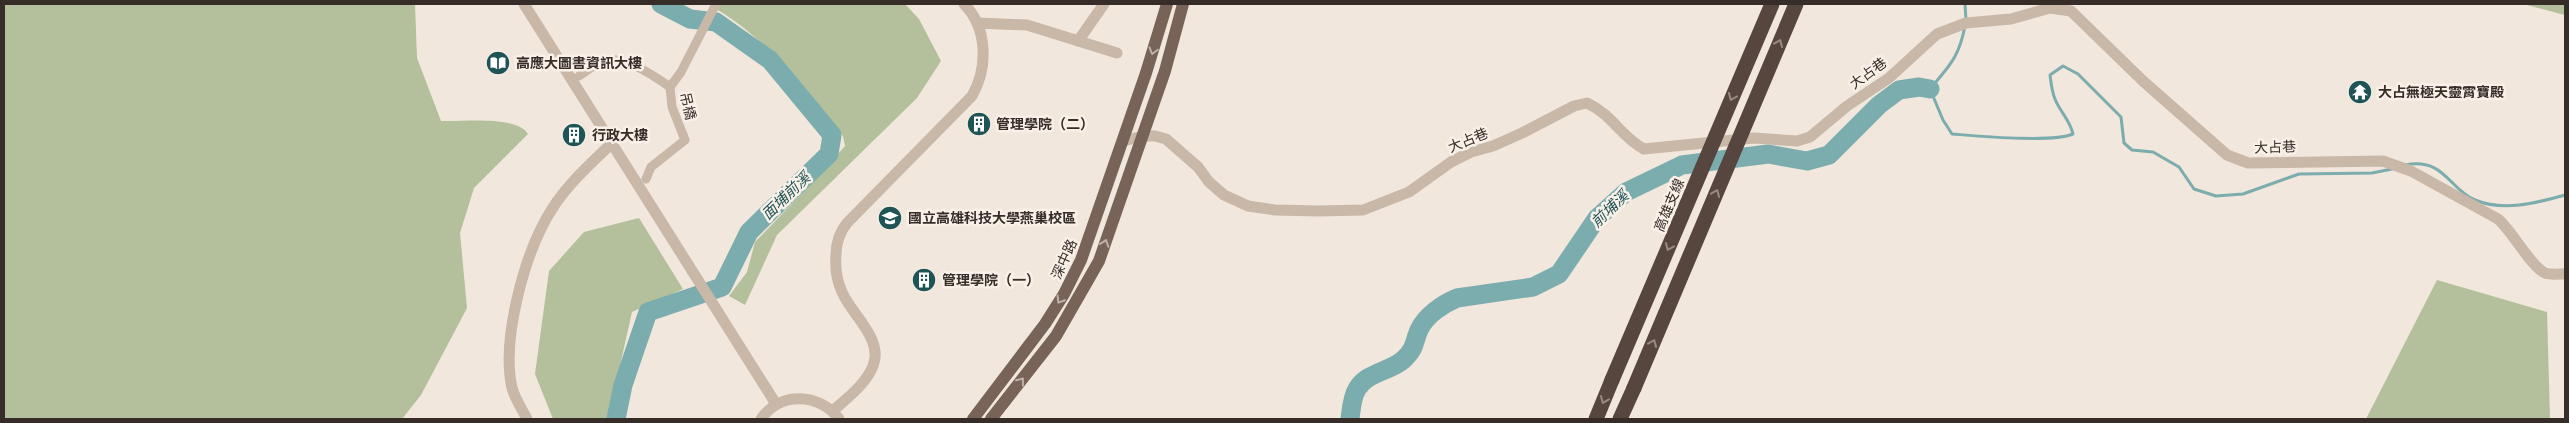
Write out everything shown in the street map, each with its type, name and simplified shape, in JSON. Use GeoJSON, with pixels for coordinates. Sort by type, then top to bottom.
{"type":"FeatureCollection","features":[{"type":"Feature","properties":{"kind":"highway","name":"高雄支線"},"geometry":{"type":"LineString","coordinates":[[1596,419],[1772,4]]}},
{"type":"Feature","properties":{"kind":"highway"},"geometry":{"type":"LineString","coordinates":[[1620,419],[1796,4]]}},
{"type":"Feature","properties":{"kind":"main road","name":"深中路"},"geometry":{"type":"LineString","coordinates":[[973,419],[1045,324],[1064,294],[1081,260],[1123,141],[1167,4]]}},
{"type":"Feature","properties":{"kind":"main road"},"geometry":{"type":"LineString","coordinates":[[991,419],[1056,336],[1079,300],[1099,261],[1149,136],[1183,4]]}},
{"type":"Feature","properties":{"kind":"street"},"geometry":{"type":"LineString","coordinates":[[524,4],[776,404]]}},
{"type":"Feature","properties":{"kind":"street","name":"吊橋"},"geometry":{"type":"LineString","coordinates":[[646,178],[651,167],[685,140],[672,107],[670,87],[681,72],[716,4]]}},
{"type":"Feature","properties":{"kind":"street"},"geometry":{"type":"LineString","coordinates":[[761,419],[776,404],[790,399],[806,398],[820,402],[836,415],[867,378],[874,364],[876,351],[868,332],[842,293],[835,270],[836,244],[847,223],[972,96],[981,81],[984,64],[981,38],[977,23],[964,4]]}},
{"type":"Feature","properties":{"kind":"street"},"geometry":{"type":"LineString","coordinates":[[1078,41],[1104,4]]}},
{"type":"Feature","properties":{"kind":"street","name":"大占巷"},"geometry":{"type":"LineString","coordinates":[[1149,136],[1177,147],[1224,195],[1248,206],[1275,210],[1319,212],[1364,210],[1409,192],[1450,162],[1471,152],[1493,146],[1574,106],[1587,103],[1611,118],[1633,143],[1644,149],[1754,138],[1797,141],[1810,137],[1847,106],[1889,78],[1937,34],[1966,24],[2010,19],[2050,8],[2071,11],[2143,81],[2227,155],[2248,163],[2342,160],[2383,161],[2392,164],[2411,171],[2498,219],[2509,229],[2537,268],[2547,274],[2565,274]]}},
{"type":"Feature","properties":{"kind":"street"},"geometry":{"type":"LineString","coordinates":[[977,23],[1027,25],[1118,53]]}},
{"type":"Feature","properties":{"kind":"street"},"geometry":{"type":"LineString","coordinates":[[579,76],[607,60],[624,62],[656,76],[670,87]]}},
{"type":"Feature","properties":{"kind":"street"},"geometry":{"type":"LineString","coordinates":[[1123,141],[1149,136]]}},
{"type":"Feature","properties":{"kind":"street"},"geometry":{"type":"LineString","coordinates":[[527,419],[513,390],[509,366],[511,324],[533,249],[552,209],[578,176],[611,144]]}},
{"type":"Feature","properties":{"kind":"green space"},"geometry":{"type":"Polygon","coordinates":[[[4,4],[415,4],[417,58],[441,121],[500,122],[522,128],[528,134],[474,188],[460,233],[467,308],[421,395],[402,419],[4,419],[4,4]]]}},
{"type":"Feature","properties":{"kind":"green space"},"geometry":{"type":"Polygon","coordinates":[[[708,4],[905,4],[919,19],[941,61],[917,98],[777,235],[745,305],[729,296],[747,272],[755,242],[845,146],[843,136],[798,81],[766,47],[729,17],[708,4]]]}},
{"type":"Feature","properties":{"kind":"green space"},"geometry":{"type":"Polygon","coordinates":[[[2523,4],[2565,4],[2565,15],[2523,4]]]}},
{"type":"Feature","properties":{"kind":"green space"},"geometry":{"type":"Polygon","coordinates":[[[639,218],[683,289],[632,312],[608,419],[553,419],[535,374],[549,271],[584,232],[639,218]]]}},
{"type":"Feature","properties":{"kind":"green space"},"geometry":{"type":"Polygon","coordinates":[[[2437,280],[2547,312],[2550,419],[2366,419],[2437,280]]]}},
{"type":"Feature","properties":{"kind":"waterway","name":"面埔前溪"},"geometry":{"type":"LineString","coordinates":[[616,419],[623,385],[648,312],[722,287],[749,232],[829,154],[832,135],[770,60],[716,22],[690,19],[661,4]]}},
{"type":"Feature","properties":{"kind":"waterway"},"geometry":{"type":"LineString","coordinates":[[1965,4],[1966,20]]}},
{"type":"Feature","properties":{"kind":"waterway"},"geometry":{"type":"LineString","coordinates":[[1965,26],[1957,53],[1930,89],[1943,120],[1952,134],[2032,138],[2063,137],[2073,134],[2070,124],[2055,99],[2051,84],[2050,75],[2063,66],[2078,74],[2121,117],[2124,143],[2132,150],[2153,152],[2179,167],[2194,189],[2216,196],[2243,194],[2299,174],[2372,173],[2392,169]]}},
{"type":"Feature","properties":{"kind":"waterway","name":"前埔溪"},"geometry":{"type":"LineString","coordinates":[[1350,419],[1354,396],[1361,383],[1403,360],[1412,349],[1422,325],[1435,311],[1457,298],[1533,287],[1559,274],[1597,218],[1626,192],[1682,165],[1768,154],[1807,161],[1829,155],[1879,105],[1899,90],[1919,87],[1930,89]]}},
{"type":"Feature","properties":{"kind":"waterway"},"geometry":{"type":"LineString","coordinates":[[2405,165],[2418,164],[2429,166],[2445,175],[2466,195],[2486,204],[2520,205],[2565,195]]}},
{"type":"Feature","properties":{"kind":"place","name":"高應大圖書資訊大樓"},"geometry":{"type":"Point","coordinates":[498,63]}},
{"type":"Feature","properties":{"kind":"place","name":"大占無極天靈霄寶殿"},"geometry":{"type":"Point","coordinates":[2360,92]}},
{"type":"Feature","properties":{"kind":"place","name":"管理學院（二）"},"geometry":{"type":"Point","coordinates":[979,124]}},
{"type":"Feature","properties":{"kind":"place","name":"行政大樓"},"geometry":{"type":"Point","coordinates":[574,135]}},
{"type":"Feature","properties":{"kind":"place","name":"國立高雄科技大學燕巢校區"},"geometry":{"type":"Point","coordinates":[890,218]}},
{"type":"Feature","properties":{"kind":"place","name":"管理學院（一）"},"geometry":{"type":"Point","coordinates":[924,280]}}]}
